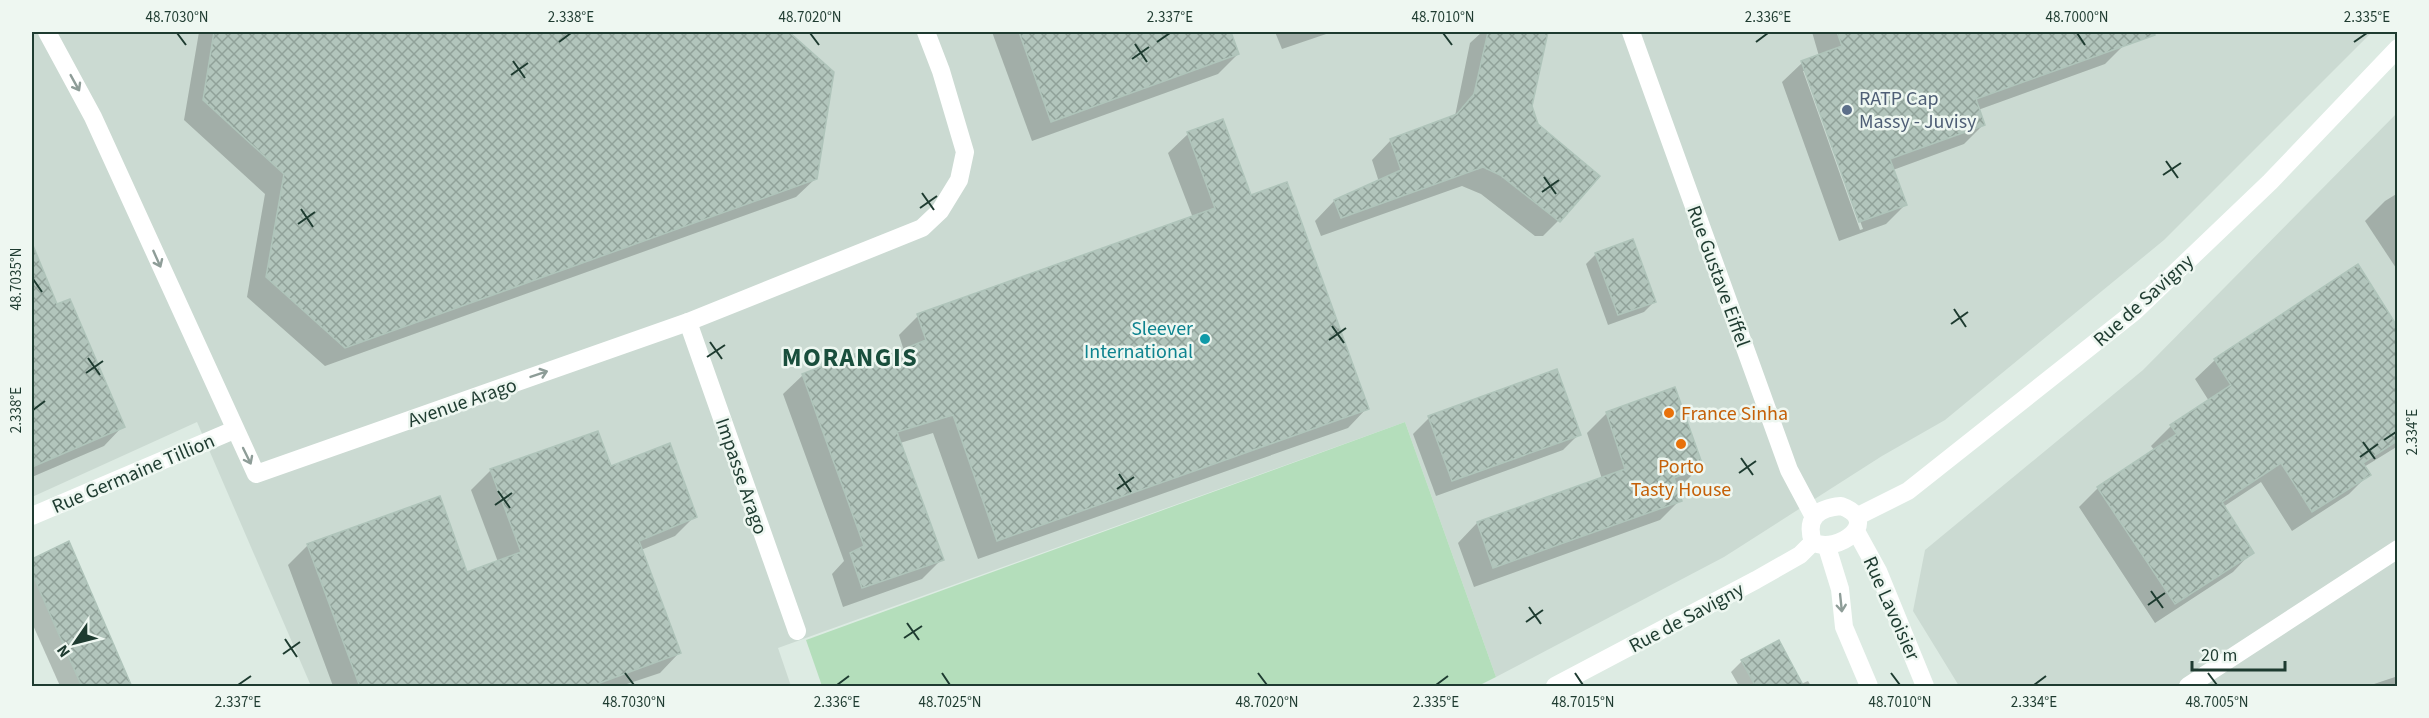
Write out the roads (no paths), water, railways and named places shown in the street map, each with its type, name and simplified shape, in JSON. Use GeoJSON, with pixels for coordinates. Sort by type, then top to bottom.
{"type":"FeatureCollection","features":[{"type":"Feature","properties":{"kind":"street","name":"Avenue Arago"},"geometry":{"type":"LineString","coordinates":[[47,32],[93,117],[256,474],[688,322],[921,228],[940,211],[959,180],[965,152],[941,71],[926,32]]}},
{"type":"Feature","properties":{"kind":"street","name":"Rue Gustave Eiffel"},"geometry":{"type":"LineString","coordinates":[[1631,32],[1789,470],[1814,517]]}},
{"type":"Feature","properties":{"kind":"street","name":"Rue de Savigny"},"geometry":{"type":"LineString","coordinates":[[1857,524],[1908,491],[2134,312],[2270,182],[2397,48]]}},
{"type":"Feature","properties":{"kind":"street","name":"Impasse Arago"},"geometry":{"type":"LineString","coordinates":[[688,322],[797,631]]}},
{"type":"Feature","properties":{"kind":"street","name":"Rue Germaine Tillion"},"geometry":{"type":"LineString","coordinates":[[32,516],[234,430]]}},
{"type":"Feature","properties":{"kind":"street"},"geometry":{"type":"LineString","coordinates":[[1841,506],[1852,509],[1857,524],[1837,544],[1820,544],[1810,524],[1822,510],[1841,506]]}},
{"type":"Feature","properties":{"kind":"street","name":"Rue Lavoisier"},"geometry":{"type":"LineString","coordinates":[[1857,524],[1925,687]]}},
{"type":"Feature","properties":{"kind":"street","name":"Rue de Savigny"},"geometry":{"type":"LineString","coordinates":[[1555,687],[1820,544]]}},
{"type":"Feature","properties":{"kind":"street","name":"Rue Lavoisier"},"geometry":{"type":"LineString","coordinates":[[1820,544],[1840,589],[1844,627],[1869,687]]}},
{"type":"Feature","properties":{"kind":"street"},"geometry":{"type":"LineString","coordinates":[[2188,687],[2397,549]]}},
{"type":"Feature","properties":{"kind":"place","name":"RATP Cap Massy - Juvisy"},"geometry":{"type":"Point","coordinates":[1847,110]}},
{"type":"Feature","properties":{"kind":"place","name":"Sleever International"},"geometry":{"type":"Point","coordinates":[1205,339]}},
{"type":"Feature","properties":{"kind":"place","name":"France Sinha"},"geometry":{"type":"Point","coordinates":[1669,413]}},
{"type":"Feature","properties":{"kind":"place","name":"Porto Tasty House"},"geometry":{"type":"Point","coordinates":[1681,444]}},
{"type":"Feature","properties":{"kind":"district","name":"MORANGIS"},"geometry":{"type":"Point","coordinates":[850,357]}}]}
